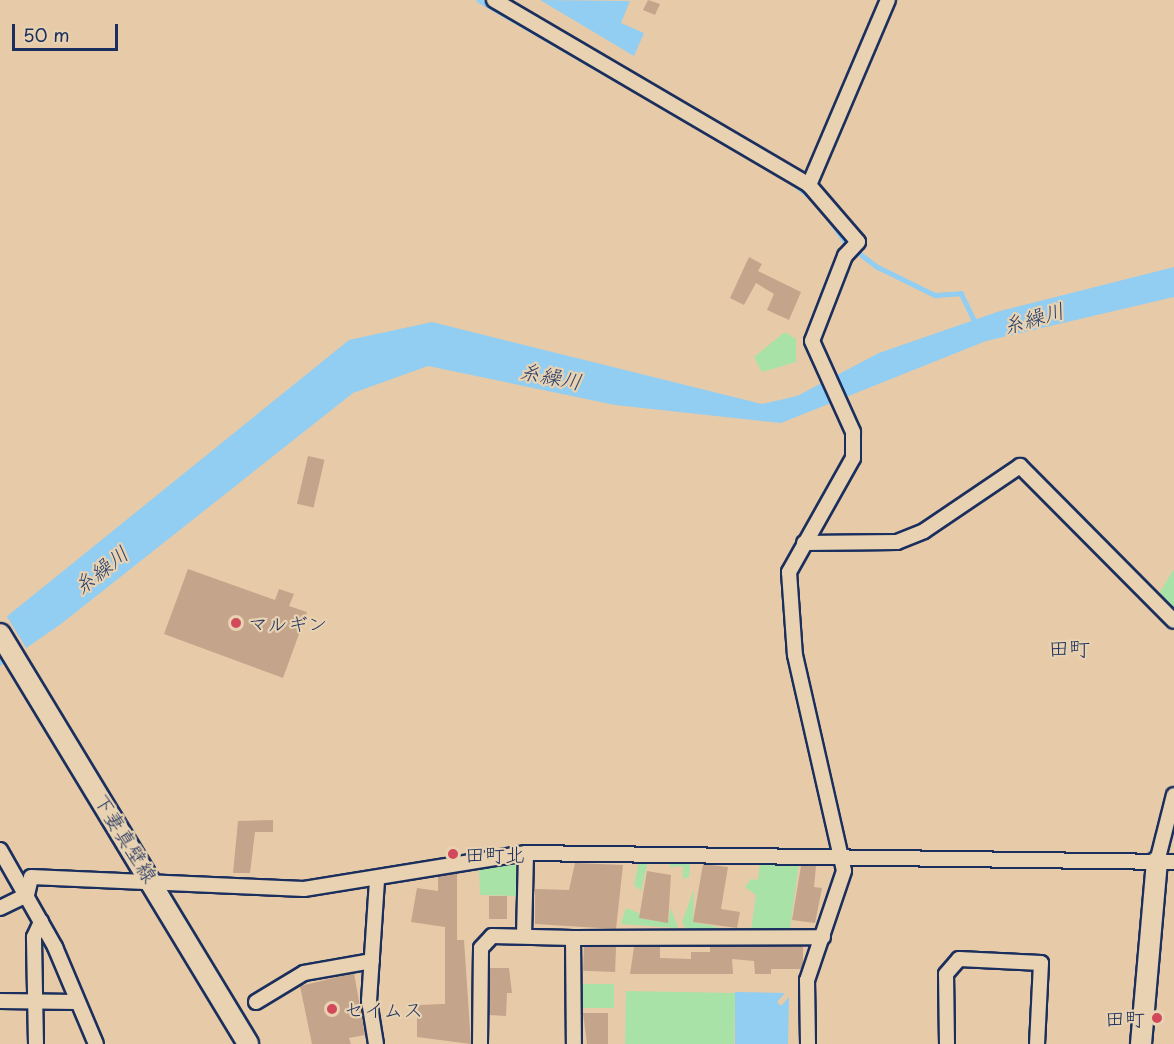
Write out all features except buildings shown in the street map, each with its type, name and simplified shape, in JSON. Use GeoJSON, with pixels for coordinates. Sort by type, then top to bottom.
{"type":"FeatureCollection","features":[{"type":"Feature","properties":{"kind":"main road","name":"下妻真壁線"},"geometry":{"type":"LineString","coordinates":[[0,634],[156,885],[248,1044]]}},
{"type":"Feature","properties":{"kind":"main road"},"geometry":{"type":"LineString","coordinates":[[1141,1044],[1165,862]]}},
{"type":"Feature","properties":{"kind":"street"},"geometry":{"type":"LineString","coordinates":[[494,0],[809,185],[858,242],[850,249],[812,341],[848,421],[855,445],[849,472],[804,543],[789,572],[789,603],[843,857],[839,893],[807,980],[808,1044]]}},
{"type":"Feature","properties":{"kind":"street"},"geometry":{"type":"LineString","coordinates":[[809,185],[888,0]]}},
{"type":"Feature","properties":{"kind":"street"},"geometry":{"type":"LineString","coordinates":[[804,543],[897,542],[924,531],[1020,466],[1174,621]]}},
{"type":"Feature","properties":{"kind":"street"},"geometry":{"type":"LineString","coordinates":[[27,895],[31,877],[156,885],[304,889],[377,879],[441,863],[526,853],[1165,862],[1174,795]]}},
{"type":"Feature","properties":{"kind":"street"},"geometry":{"type":"LineString","coordinates":[[0,850],[41,922],[96,1044]]}},
{"type":"Feature","properties":{"kind":"street"},"geometry":{"type":"LineString","coordinates":[[524,936],[526,853]]}},
{"type":"Feature","properties":{"kind":"street"},"geometry":{"type":"LineString","coordinates":[[375,1044],[372,961],[377,879]]}},
{"type":"Feature","properties":{"kind":"street"},"geometry":{"type":"LineString","coordinates":[[0,908],[27,895]]}},
{"type":"Feature","properties":{"kind":"street"},"geometry":{"type":"LineString","coordinates":[[36,1044],[34,937],[41,922]]}},
{"type":"Feature","properties":{"kind":"street"},"geometry":{"type":"LineString","coordinates":[[480,1044],[481,948],[492,936],[823,937]]}},
{"type":"Feature","properties":{"kind":"street"},"geometry":{"type":"LineString","coordinates":[[573,938],[574,1044]]}},
{"type":"Feature","properties":{"kind":"street"},"geometry":{"type":"LineString","coordinates":[[946,1044],[946,974],[952,961],[1035,959],[1043,968],[1037,1044]]}},
{"type":"Feature","properties":{"kind":"street"},"geometry":{"type":"LineString","coordinates":[[256,1002],[290,978],[372,961]]}},
{"type":"Feature","properties":{"kind":"street"},"geometry":{"type":"LineString","coordinates":[[0,1001],[35,1005],[77,1002]]}},
{"type":"Feature","properties":{"kind":"green space"},"geometry":{"type":"Polygon","coordinates":[[[785,332],[796,339],[796,362],[762,372],[754,357],[785,332]]]}},
{"type":"Feature","properties":{"kind":"green space"},"geometry":{"type":"Polygon","coordinates":[[[1174,569],[1174,611],[1160,592],[1174,569]]]}},
{"type":"Feature","properties":{"kind":"green space"},"geometry":{"type":"Polygon","coordinates":[[[513,860],[521,867],[520,896],[480,895],[479,863],[513,860]]]}},
{"type":"Feature","properties":{"kind":"green space"},"geometry":{"type":"Polygon","coordinates":[[[639,860],[647,865],[641,891],[634,885],[639,860]]]}},
{"type":"Feature","properties":{"kind":"green space"},"geometry":{"type":"Polygon","coordinates":[[[667,861],[690,861],[689,877],[683,879],[683,866],[671,867],[667,861]]]}},
{"type":"Feature","properties":{"kind":"green space"},"geometry":{"type":"Polygon","coordinates":[[[760,862],[799,862],[790,929],[751,930],[756,895],[745,887],[751,879],[758,880],[760,862]]]}},
{"type":"Feature","properties":{"kind":"green space"},"geometry":{"type":"Polygon","coordinates":[[[694,889],[693,922],[718,927],[717,932],[686,929],[682,922],[694,889]]]}},
{"type":"Feature","properties":{"kind":"green space"},"geometry":{"type":"Polygon","coordinates":[[[626,908],[639,913],[639,918],[668,923],[671,908],[678,928],[621,924],[626,908]]]}},
{"type":"Feature","properties":{"kind":"green space"},"geometry":{"type":"Polygon","coordinates":[[[580,984],[614,984],[614,1008],[580,1008],[580,984]]]}},
{"type":"Feature","properties":{"kind":"green space"},"geometry":{"type":"Polygon","coordinates":[[[626,991],[735,993],[734,1044],[625,1044],[626,991]]]}},
{"type":"Feature","properties":{"kind":"water"},"geometry":{"type":"Polygon","coordinates":[[[540,0],[630,1],[621,23],[644,33],[634,56],[540,0]]]}},
{"type":"Feature","properties":{"kind":"water","name":"糸繰川"},"geometry":{"type":"Polygon","coordinates":[[[1174,267],[1174,297],[986,341],[781,423],[615,405],[428,366],[353,393],[61,624],[0,666],[0,622],[349,340],[432,322],[762,404],[797,396],[879,353],[1000,311],[1174,267]]]}},
{"type":"Feature","properties":{"kind":"water"},"geometry":{"type":"Polygon","coordinates":[[[735,992],[785,993],[777,1002],[781,1006],[789,997],[788,1044],[735,1044],[735,992]]]}},
{"type":"Feature","properties":{"kind":"pier"},"geometry":{"type":"Polygon","coordinates":[[[6,615],[28,651],[5,666],[0,657],[0,619],[6,615]]]}},
{"type":"Feature","properties":{"kind":"waterway"},"geometry":{"type":"LineString","coordinates":[[479,0],[617,80]]}},
{"type":"Feature","properties":{"kind":"waterway"},"geometry":{"type":"LineString","coordinates":[[792,182],[814,200]]}},
{"type":"Feature","properties":{"kind":"waterway"},"geometry":{"type":"LineString","coordinates":[[825,213],[847,244],[878,267],[935,295],[961,293],[976,324]]}},
{"type":"Feature","properties":{"kind":"place","name":"マルギン"},"geometry":{"type":"Point","coordinates":[236,623]}},
{"type":"Feature","properties":{"kind":"place","name":"田町北"},"geometry":{"type":"Point","coordinates":[453,854]}},
{"type":"Feature","properties":{"kind":"place","name":"セイムス"},"geometry":{"type":"Point","coordinates":[332,1009]}},
{"type":"Feature","properties":{"kind":"place","name":"田町"},"geometry":{"type":"Point","coordinates":[1157,1018]}},
{"type":"Feature","properties":{"kind":"district","name":"田町"},"geometry":{"type":"Point","coordinates":[1069,647]}}]}
